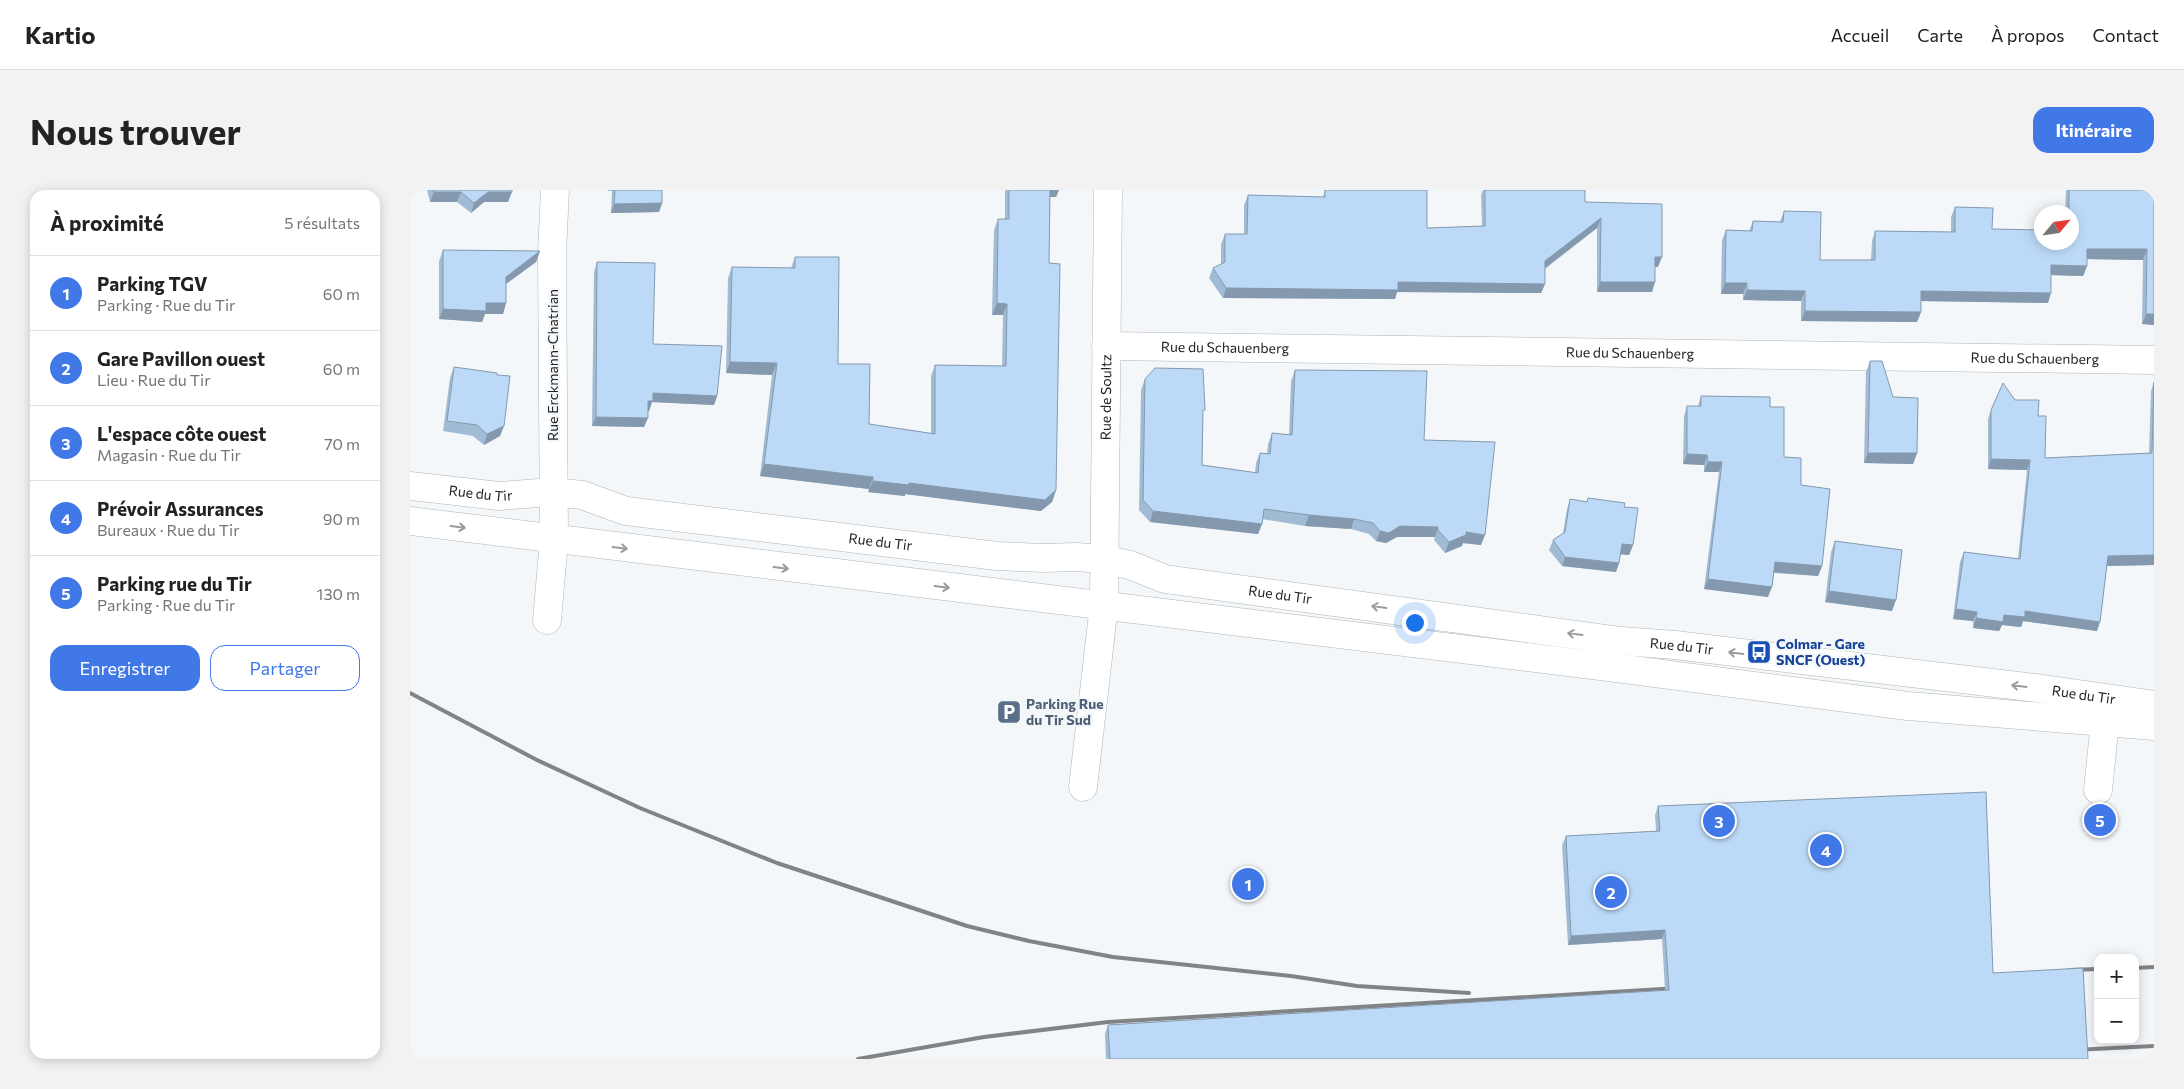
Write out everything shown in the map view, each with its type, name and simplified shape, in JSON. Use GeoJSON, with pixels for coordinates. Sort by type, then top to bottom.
{"type":"FeatureCollection","features":[{"type":"Feature","properties":{"kind":"street","name":"Rue Erckmann-Chatrian"},"geometry":{"type":"LineString","coordinates":[[547,620],[554,540],[552,253],[555,190]]}},
{"type":"Feature","properties":{"kind":"street","name":"Rue de Soultz"},"geometry":{"type":"LineString","coordinates":[[1083,787],[1104,605],[1108,190]]}},
{"type":"Feature","properties":{"kind":"street","name":"Rue du Schauenberg"},"geometry":{"type":"LineString","coordinates":[[1106,346],[2154,360]]}},
{"type":"Feature","properties":{"kind":"street","name":"Rue du Tir"},"geometry":{"type":"LineString","coordinates":[[410,486],[499,496],[553,492],[582,495],[626,511],[666,516],[998,556],[1103,559],[1130,565],[1165,579],[1621,640],[2036,688],[2154,705]]}},
{"type":"Feature","properties":{"kind":"street","name":"Rue du Tir"},"geometry":{"type":"LineString","coordinates":[[410,521],[1617,668],[1908,706],[2154,726]]}},
{"type":"Feature","properties":{"kind":"street"},"geometry":{"type":"LineString","coordinates":[[1617,668],[1621,640]]}},
{"type":"Feature","properties":{"kind":"street"},"geometry":{"type":"LineString","coordinates":[[1908,706],[1910,674]]}},
{"type":"Feature","properties":{"kind":"street"},"geometry":{"type":"LineString","coordinates":[[2098,790],[2105,721]]}},
{"type":"Feature","properties":{"kind":"building"},"geometry":{"type":"Polygon","coordinates":[[[433,190],[512,190],[512,192],[488,192],[474,203],[461,192],[434,192],[433,190]]]}},
{"type":"Feature","properties":{"kind":"building"},"geometry":{"type":"Polygon","coordinates":[[[615,190],[662,190],[662,203],[614,204],[615,190]]]}},
{"type":"Feature","properties":{"kind":"building"},"geometry":{"type":"Polygon","coordinates":[[[1009,190],[1050,190],[1049,263],[1060,264],[1056,490],[1045,500],[909,483],[909,485],[873,481],[873,477],[764,464],[777,363],[730,362],[732,267],[795,268],[795,257],[839,257],[838,364],[870,364],[869,424],[935,434],[935,365],[1006,366],[1007,304],[997,303],[998,219],[1009,219],[1009,190]]]}},
{"type":"Feature","properties":{"kind":"building"},"geometry":{"type":"Polygon","coordinates":[[[1325,190],[1427,190],[1427,228],[1485,226],[1485,190],[1585,190],[1585,202],[1662,204],[1662,257],[1655,257],[1655,282],[1600,282],[1601,218],[1545,261],[1545,284],[1398,282],[1398,290],[1226,288],[1213,268],[1225,262],[1225,234],[1247,234],[1248,195],[1325,197],[1325,190]]]}},
{"type":"Feature","properties":{"kind":"building"},"geometry":{"type":"Polygon","coordinates":[[[2069,190],[2154,190],[2154,314],[2146,314],[2147,249],[2087,249],[2087,266],[2051,265],[2051,293],[1921,291],[1921,312],[1805,311],[1805,291],[1747,290],[1747,283],[1725,283],[1726,230],[1752,231],[1753,221],[1783,222],[1784,211],[1821,212],[1820,260],[1875,260],[1875,231],[1955,232],[1955,207],[1993,208],[1992,229],[2034,230],[2034,250],[2079,250],[2079,205],[2069,205],[2069,190]]]}},
{"type":"Feature","properties":{"kind":"building"},"geometry":{"type":"Polygon","coordinates":[[[443,250],[540,251],[506,277],[506,303],[486,303],[486,311],[443,309],[443,250]]]}},
{"type":"Feature","properties":{"kind":"building"},"geometry":{"type":"Polygon","coordinates":[[[597,262],[655,263],[653,344],[722,346],[717,396],[653,393],[653,401],[648,401],[648,418],[596,417],[597,262]]]}},
{"type":"Feature","properties":{"kind":"building"},"geometry":{"type":"Polygon","coordinates":[[[1870,361],[1882,361],[1893,397],[1918,398],[1917,453],[1868,453],[1870,361]]]}},
{"type":"Feature","properties":{"kind":"building"},"geometry":{"type":"Polygon","coordinates":[[[454,367],[510,376],[504,426],[487,434],[477,425],[447,421],[454,367]]]}},
{"type":"Feature","properties":{"kind":"building"},"geometry":{"type":"Polygon","coordinates":[[[1155,368],[1203,369],[1205,410],[1203,410],[1202,465],[1258,473],[1260,453],[1270,454],[1272,433],[1292,435],[1295,370],[1427,371],[1424,440],[1495,442],[1485,535],[1466,532],[1466,535],[1449,542],[1438,530],[1438,527],[1400,526],[1389,533],[1380,531],[1373,523],[1354,519],[1264,509],[1262,524],[1153,511],[1143,500],[1145,379],[1155,368]]]}},
{"type":"Feature","properties":{"kind":"building"},"geometry":{"type":"Polygon","coordinates":[[[2154,382],[2154,555],[2108,556],[2100,622],[2025,611],[2025,617],[2004,615],[2003,622],[1976,618],[1977,612],[1956,609],[1964,552],[2020,559],[2030,460],[1991,459],[1991,410],[2003,383],[2015,400],[2039,400],[2038,416],[2046,416],[2045,458],[2152,453],[2154,382]]]}},
{"type":"Feature","properties":{"kind":"building"},"geometry":{"type":"Polygon","coordinates":[[[1701,396],[1770,397],[1770,407],[1784,407],[1784,457],[1801,458],[1801,485],[1830,489],[1822,566],[1775,562],[1772,587],[1708,579],[1722,462],[1708,462],[1707,455],[1687,454],[1687,406],[1701,406],[1701,396]]]}},
{"type":"Feature","properties":{"kind":"building"},"geometry":{"type":"Polygon","coordinates":[[[1588,498],[1625,503],[1624,507],[1638,508],[1633,545],[1622,544],[1619,563],[1565,557],[1553,540],[1565,532],[1570,499],[1587,502],[1588,498]]]}},
{"type":"Feature","properties":{"kind":"building"},"geometry":{"type":"Polygon","coordinates":[[[1835,541],[1902,550],[1896,600],[1829,591],[1835,541]]]}},
{"type":"Feature","properties":{"kind":"building"},"geometry":{"type":"Polygon","coordinates":[[[1986,792],[1993,973],[2083,968],[2088,1059],[1110,1059],[1108,1025],[1669,990],[1665,930],[1571,936],[1566,836],[1660,831],[1658,806],[1986,792]]]}},
{"type":"Feature","properties":{"kind":"railway"},"geometry":{"type":"LineString","coordinates":[[410,693],[537,760],[640,808],[777,863],[967,926],[1029,941],[1113,957],[1291,976],[1357,986],[1469,993]]}},
{"type":"Feature","properties":{"kind":"railway"},"geometry":{"type":"LineString","coordinates":[[2139,968],[2154,967]]}},
{"type":"Feature","properties":{"kind":"railway"},"geometry":{"type":"LineString","coordinates":[[2069,970],[2094,969]]}},
{"type":"Feature","properties":{"kind":"railway"},"geometry":{"type":"LineString","coordinates":[[858,1059],[984,1037],[1108,1022],[1679,988]]}},
{"type":"Feature","properties":{"kind":"railway"},"geometry":{"type":"LineString","coordinates":[[2074,1050],[2154,1046]]}},
{"type":"Feature","properties":{"kind":"place","name":"Colmar - Gare SNCF (Ouest)"},"geometry":{"type":"Point","coordinates":[1759,652]}},
{"type":"Feature","properties":{"kind":"place","name":"Parking Rue du Tir Sud"},"geometry":{"type":"Point","coordinates":[1009,712]}},
{"type":"Feature","properties":{"kind":"place","name":"Parking rue du Tir"},"geometry":{"type":"Point","coordinates":[2100,820]}},
{"type":"Feature","properties":{"kind":"place","name":"L'espace côte ouest"},"geometry":{"type":"Point","coordinates":[1719,821]}},
{"type":"Feature","properties":{"kind":"place","name":"Prévoir Assurances"},"geometry":{"type":"Point","coordinates":[1826,850]}},
{"type":"Feature","properties":{"kind":"place","name":"Parking TGV"},"geometry":{"type":"Point","coordinates":[1248,884]}},
{"type":"Feature","properties":{"kind":"place","name":"Gare Pavillon ouest"},"geometry":{"type":"Point","coordinates":[1611,892]}}]}
